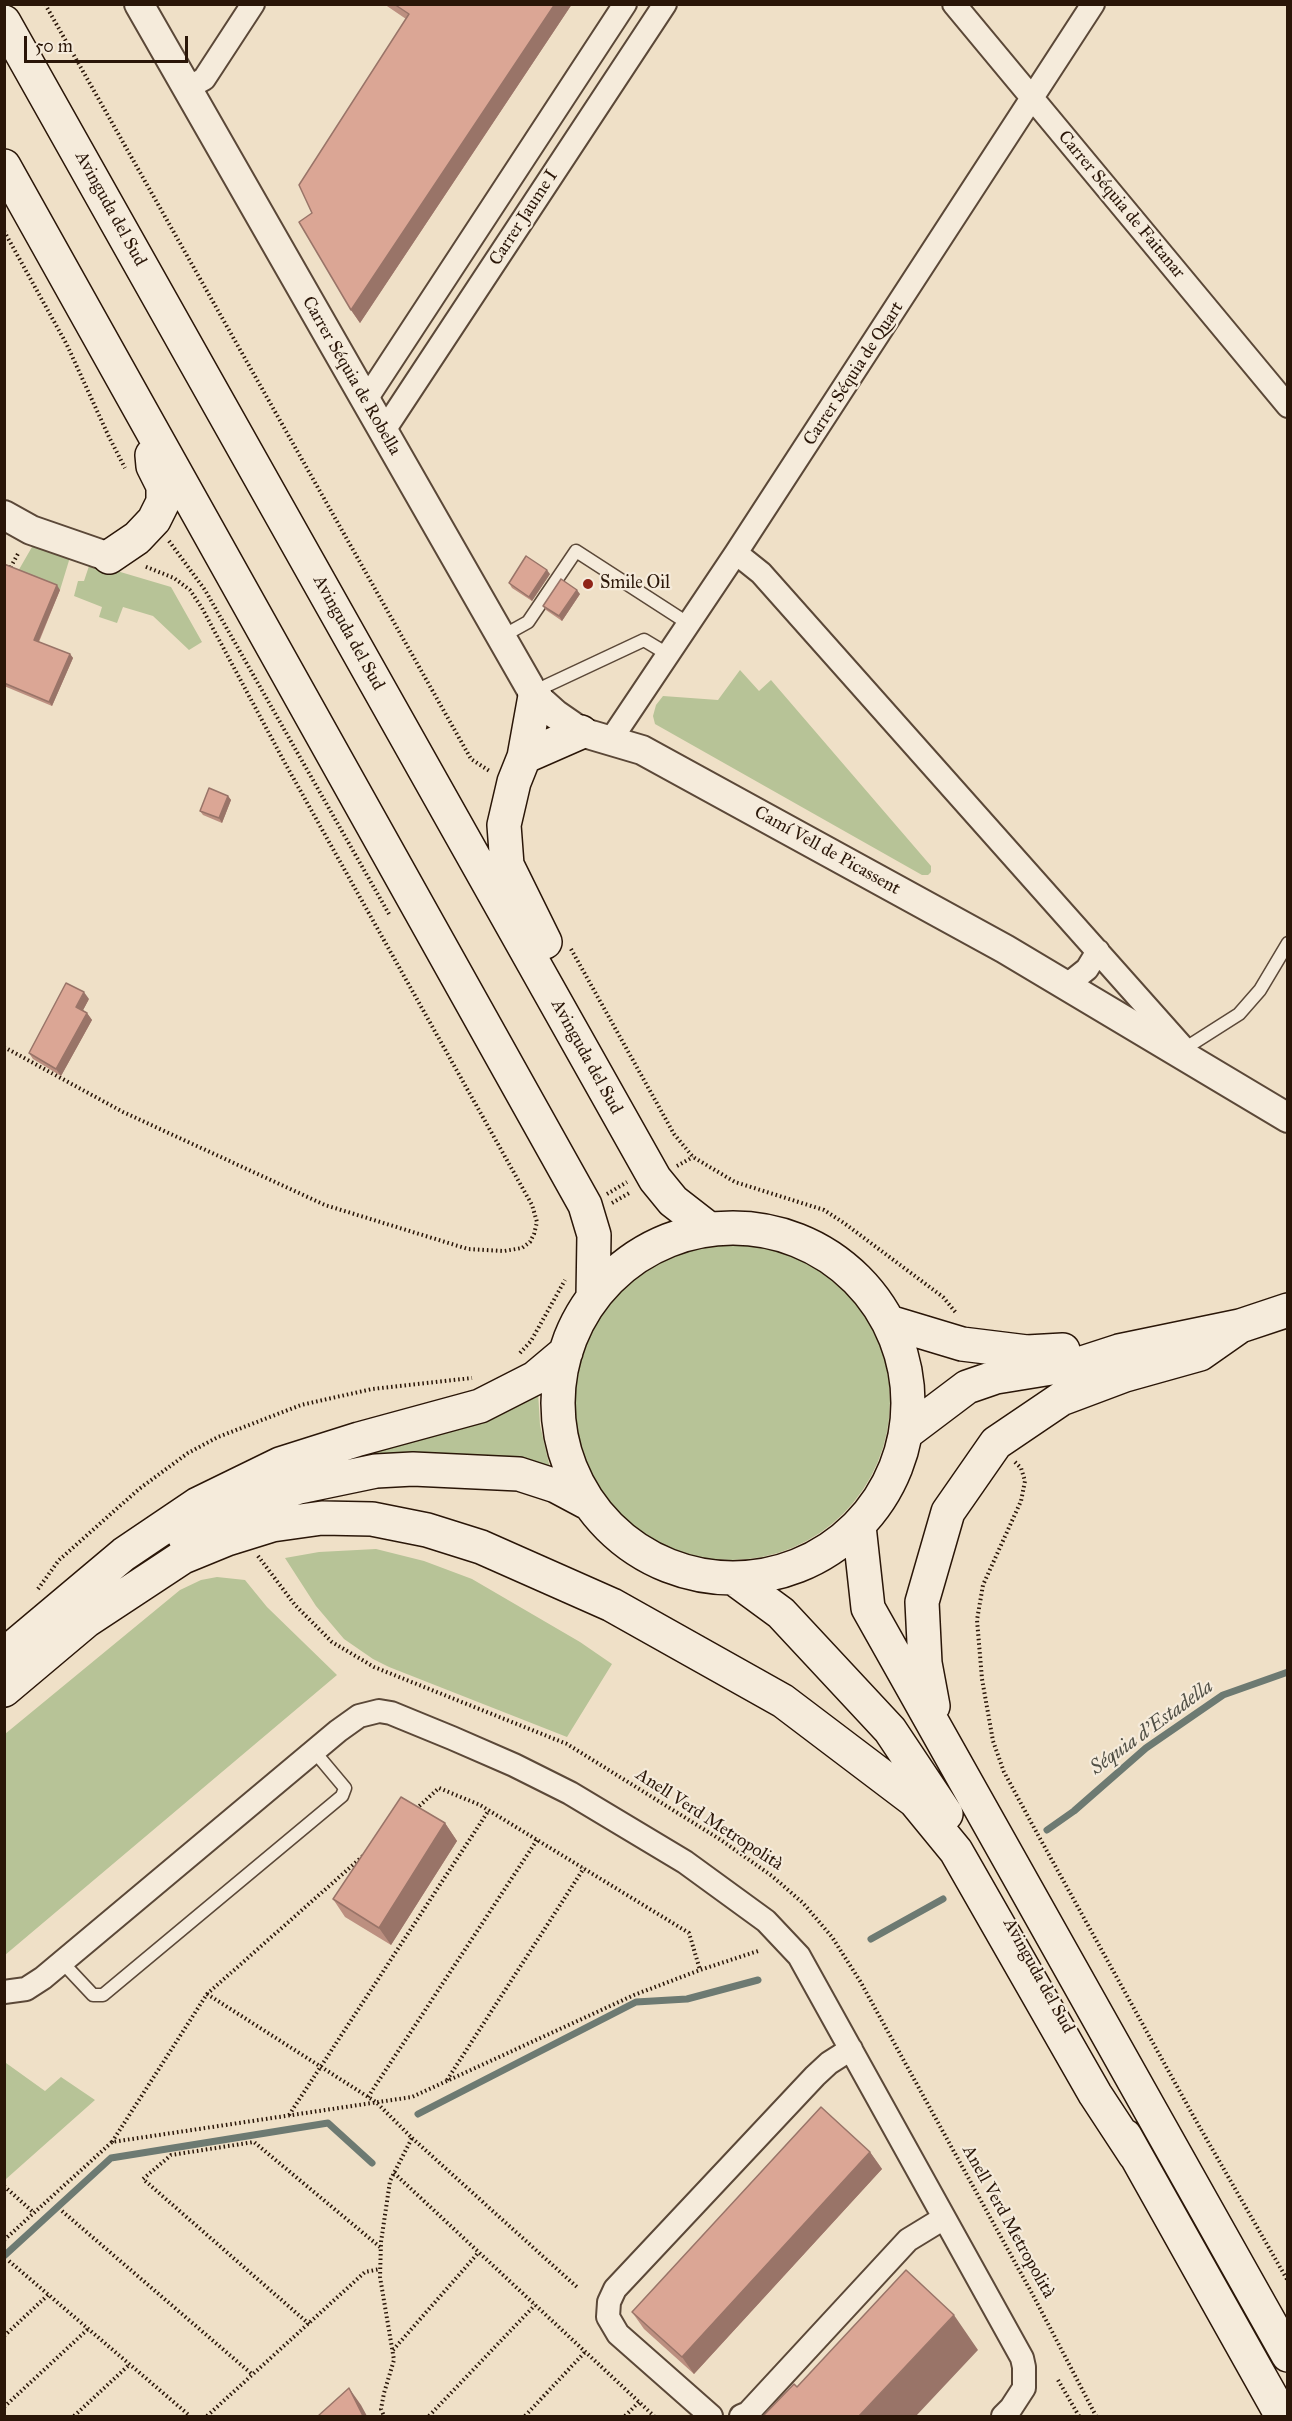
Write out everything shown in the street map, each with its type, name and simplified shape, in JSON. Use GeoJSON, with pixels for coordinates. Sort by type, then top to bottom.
{"type":"FeatureCollection","features":[{"type":"Feature","properties":{"kind":"main road","name":"Avinguda del Sud"},"geometry":{"type":"LineString","coordinates":[[4,22],[655,1179],[673,1201],[709,1229]]}},
{"type":"Feature","properties":{"kind":"main road"},"geometry":{"type":"LineString","coordinates":[[4,166],[585,1206],[594,1235],[593,1297]]}},
{"type":"Feature","properties":{"kind":"main road"},"geometry":{"type":"LineString","coordinates":[[110,556],[137,538],[154,520],[163,502],[163,486],[153,466],[147,421]]}},
{"type":"Feature","properties":{"kind":"main road"},"geometry":{"type":"LineString","coordinates":[[534,694],[524,757],[514,782],[504,825],[507,865],[592,1036],[614,1106]]}},
{"type":"Feature","properties":{"kind":"main road"},"geometry":{"type":"LineString","coordinates":[[524,757],[596,736]]}},
{"type":"Feature","properties":{"kind":"main road"},"geometry":{"type":"LineString","coordinates":[[4,1690],[86,1621],[122,1584],[189,1535],[223,1515],[300,1487],[376,1471],[413,1469],[519,1474],[556,1486],[586,1502],[626,1544],[678,1571],[736,1580],[781,1573],[823,1555],[859,1526],[890,1483],[906,1433],[907,1376],[889,1322],[857,1278],[814,1246],[763,1230],[709,1229],[665,1241],[626,1264],[593,1297],[574,1329],[566,1352],[557,1412],[566,1459],[586,1502]]}},
{"type":"Feature","properties":{"kind":"main road"},"geometry":{"type":"LineString","coordinates":[[906,1433],[967,1387],[996,1377],[1082,1363],[1119,1351],[1240,1326],[1287,1310]]}},
{"type":"Feature","properties":{"kind":"main road"},"geometry":{"type":"LineString","coordinates":[[889,1322],[962,1344],[1027,1352],[1119,1351]]}},
{"type":"Feature","properties":{"kind":"main road"},"geometry":{"type":"LineString","coordinates":[[938,1735],[925,1663],[922,1602],[948,1512],[996,1443],[1062,1399],[1125,1375],[1200,1354],[1240,1326]]}},
{"type":"Feature","properties":{"kind":"main road"},"geometry":{"type":"LineString","coordinates":[[4,1655],[123,1554],[198,1504],[280,1464],[359,1439],[480,1406],[535,1378],[566,1352]]}},
{"type":"Feature","properties":{"kind":"main road"},"geometry":{"type":"LineString","coordinates":[[86,1621],[183,1557],[226,1539],[272,1526],[322,1518],[372,1519],[427,1530],[481,1547],[612,1605],[783,1701],[915,1801],[956,1851],[1095,2094],[1135,2155]]}},
{"type":"Feature","properties":{"kind":"main road","name":"Avinguda del Sud"},"geometry":{"type":"LineString","coordinates":[[859,1526],[868,1608],[1287,2355]]}},
{"type":"Feature","properties":{"kind":"main road","name":"Avinguda del Sud"},"geometry":{"type":"LineString","coordinates":[[736,1580],[781,1613],[890,1730],[967,1846],[1135,2155],[1282,2416]]}},
{"type":"Feature","properties":{"kind":"street","name":"Carrer Séquia de Robella"},"geometry":{"type":"LineString","coordinates":[[139,4],[364,401],[534,694],[555,714],[596,736]]}},
{"type":"Feature","properties":{"kind":"street"},"geometry":{"type":"LineString","coordinates":[[186,89],[204,79],[253,4]]}},
{"type":"Feature","properties":{"kind":"street","name":"Carrer Jaume I"},"geometry":{"type":"LineString","coordinates":[[364,401],[625,4]]}},
{"type":"Feature","properties":{"kind":"street","name":"Carrer Jaume I"},"geometry":{"type":"LineString","coordinates":[[383,432],[665,4]]}},
{"type":"Feature","properties":{"kind":"street","name":"Carrer Séquia de Faitanar"},"geometry":{"type":"LineString","coordinates":[[954,4],[1287,406]]}},
{"type":"Feature","properties":{"kind":"street","name":"Carrer Séquia de Quart"},"geometry":{"type":"LineString","coordinates":[[596,736],[669,655],[1033,100],[1093,4]]}},
{"type":"Feature","properties":{"kind":"street"},"geometry":{"type":"LineString","coordinates":[[4,515],[31,530],[110,556]]}},
{"type":"Feature","properties":{"kind":"street","name":"Camí Vell de Picassent"},"geometry":{"type":"LineString","coordinates":[[736,554],[761,573],[1191,1057]]}},
{"type":"Feature","properties":{"kind":"street","name":"Camí Vell de Picassent"},"geometry":{"type":"LineString","coordinates":[[596,736],[642,750],[1005,949],[1191,1057],[1287,1118]]}},
{"type":"Feature","properties":{"kind":"street"},"geometry":{"type":"LineString","coordinates":[[1067,986],[1087,969],[1098,951]]}},
{"type":"Feature","properties":{"kind":"street"},"geometry":{"type":"LineString","coordinates":[[4,1992],[26,1989],[63,1962],[314,1751],[359,1716],[379,1712],[391,1713],[514,1765],[588,1804],[685,1862],[766,1921],[799,1956],[1022,2358],[1024,2388],[1003,2416]]}},
{"type":"Feature","properties":{"kind":"street"},"geometry":{"type":"LineString","coordinates":[[711,2416],[611,2326],[608,2317],[609,2302],[615,2289],[815,2076],[829,2063],[852,2049]]}},
{"type":"Feature","properties":{"kind":"street"},"geometry":{"type":"LineString","coordinates":[[741,2416],[747,2413],[908,2240],[944,2218]]}},
{"type":"Feature","properties":{"kind":"lane"},"geometry":{"type":"LineString","coordinates":[[501,637],[528,622],[576,551],[689,624]]}},
{"type":"Feature","properties":{"kind":"lane"},"geometry":{"type":"LineString","coordinates":[[534,694],[644,640],[669,655]]}},
{"type":"Feature","properties":{"kind":"lane"},"geometry":{"type":"LineString","coordinates":[[1191,1057],[1239,1014],[1260,990],[1287,943]]}},
{"type":"Feature","properties":{"kind":"lane"},"geometry":{"type":"LineString","coordinates":[[63,1962],[93,1995],[103,1995],[342,1796],[345,1788],[314,1751]]}},
{"type":"Feature","properties":{"kind":"path"},"geometry":{"type":"LineString","coordinates":[[45,4],[471,759],[483,769],[494,774]]}},
{"type":"Feature","properties":{"kind":"path"},"geometry":{"type":"LineString","coordinates":[[4,231],[67,345],[109,437],[126,468]]}},
{"type":"Feature","properties":{"kind":"path"},"geometry":{"type":"LineString","coordinates":[[154,520],[205,590],[391,919]]}},
{"type":"Feature","properties":{"kind":"path"},"geometry":{"type":"LineString","coordinates":[[4,579],[31,530]]}},
{"type":"Feature","properties":{"kind":"path"},"geometry":{"type":"LineString","coordinates":[[4,1047],[123,1112],[325,1205],[468,1249],[504,1251],[522,1248],[530,1242],[534,1234],[537,1222],[532,1205],[291,775],[202,608],[190,590],[174,578],[156,569],[110,556]]}},
{"type":"Feature","properties":{"kind":"path"},"geometry":{"type":"LineString","coordinates":[[571,948],[674,1134],[693,1157],[735,1182],[824,1210],[844,1222],[943,1296],[964,1322]]}},
{"type":"Feature","properties":{"kind":"path"},"geometry":{"type":"LineString","coordinates":[[27,1059],[32,1049]]}},
{"type":"Feature","properties":{"kind":"path"},"geometry":{"type":"LineString","coordinates":[[602,1196],[628,1181]]}},
{"type":"Feature","properties":{"kind":"path"},"geometry":{"type":"LineString","coordinates":[[606,1205],[634,1190]]}},
{"type":"Feature","properties":{"kind":"path"},"geometry":{"type":"LineString","coordinates":[[517,1356],[531,1341],[567,1274]]}},
{"type":"Feature","properties":{"kind":"path"},"geometry":{"type":"LineString","coordinates":[[35,1593],[59,1560],[139,1489],[188,1453],[219,1437],[301,1405],[372,1389],[481,1377]]}},
{"type":"Feature","properties":{"kind":"path"},"geometry":{"type":"LineString","coordinates":[[1008,1454],[1021,1468],[1025,1481],[1021,1501],[983,1585],[977,1620],[982,1679],[993,1741],[1004,1772],[1194,2119],[1287,2281]]}},
{"type":"Feature","properties":{"kind":"path","name":"Anell Verd Metropolità"},"geometry":{"type":"LineString","coordinates":[[254,1551],[295,1605],[332,1642],[374,1667],[567,1744],[721,1840],[772,1876],[803,1903],[832,1937],[860,1981],[1034,2297],[1096,2416]]}},
{"type":"Feature","properties":{"kind":"path"},"geometry":{"type":"LineString","coordinates":[[413,1812],[439,1788],[489,1810],[689,1933],[700,1970]]}},
{"type":"Feature","properties":{"kind":"path"},"geometry":{"type":"LineString","coordinates":[[289,2115],[489,1810]]}},
{"type":"Feature","properties":{"kind":"path"},"geometry":{"type":"LineString","coordinates":[[368,2097],[537,1840]]}},
{"type":"Feature","properties":{"kind":"path"},"geometry":{"type":"LineString","coordinates":[[4,2240],[112,2142],[207,1994],[368,1851]]}},
{"type":"Feature","properties":{"kind":"path"},"geometry":{"type":"LineString","coordinates":[[446,2082],[584,1868]]}},
{"type":"Feature","properties":{"kind":"path"},"geometry":{"type":"LineString","coordinates":[[112,2142],[412,2097],[634,1995],[758,1951]]}},
{"type":"Feature","properties":{"kind":"path"},"geometry":{"type":"LineString","coordinates":[[207,1994],[376,2102],[412,2138],[578,2288]]}},
{"type":"Feature","properties":{"kind":"path"},"geometry":{"type":"LineString","coordinates":[[384,2416],[381,2409],[394,2360],[380,2270],[381,2248],[390,2181],[412,2138]]}},
{"type":"Feature","properties":{"kind":"path"},"geometry":{"type":"LineString","coordinates":[[309,2324],[143,2179],[171,2155],[254,2142],[381,2248]]}},
{"type":"Feature","properties":{"kind":"path"},"geometry":{"type":"LineString","coordinates":[[394,2173],[654,2416]]}},
{"type":"Feature","properties":{"kind":"path"},"geometry":{"type":"LineString","coordinates":[[4,2186],[34,2213]]}},
{"type":"Feature","properties":{"kind":"path"},"geometry":{"type":"LineString","coordinates":[[62,2211],[253,2375]]}},
{"type":"Feature","properties":{"kind":"path"},"geometry":{"type":"LineString","coordinates":[[393,2349],[479,2252]]}},
{"type":"Feature","properties":{"kind":"path"},"geometry":{"type":"LineString","coordinates":[[9,2261],[190,2416]]}},
{"type":"Feature","properties":{"kind":"path"},"geometry":{"type":"LineString","coordinates":[[207,2416],[365,2272],[380,2270]]}},
{"type":"Feature","properties":{"kind":"path"},"geometry":{"type":"LineString","coordinates":[[4,2336],[48,2295]]}},
{"type":"Feature","properties":{"kind":"path"},"geometry":{"type":"LineString","coordinates":[[429,2416],[535,2305]]}},
{"type":"Feature","properties":{"kind":"path"},"geometry":{"type":"LineString","coordinates":[[4,2407],[88,2329]]}},
{"type":"Feature","properties":{"kind":"path"},"geometry":{"type":"LineString","coordinates":[[525,2416],[585,2352]]}},
{"type":"Feature","properties":{"kind":"path"},"geometry":{"type":"LineString","coordinates":[[74,2416],[129,2365]]}},
{"type":"Feature","properties":{"kind":"path"},"geometry":{"type":"LineString","coordinates":[[1058,2380],[1079,2416]]}},
{"type":"Feature","properties":{"kind":"path"},"geometry":{"type":"LineString","coordinates":[[625,2416],[639,2402]]}},
{"type":"Feature","properties":{"kind":"green space"},"geometry":{"type":"Polygon","coordinates":[[[36,540],[71,554],[60,590],[17,573],[36,540]]]}},
{"type":"Feature","properties":{"kind":"green space"},"geometry":{"type":"Polygon","coordinates":[[[90,563],[171,587],[202,642],[189,650],[153,616],[123,607],[117,623],[99,617],[102,607],[74,596],[78,581],[84,581],[90,563]]]}},
{"type":"Feature","properties":{"kind":"green space"},"geometry":{"type":"Polygon","coordinates":[[[740,670],[759,691],[771,680],[931,866],[931,872],[928,875],[922,875],[655,724],[653,716],[656,705],[663,696],[718,700],[740,670]]]}},
{"type":"Feature","properties":{"kind":"green space"},"geometry":{"type":"Polygon","coordinates":[[[731,1242],[762,1245],[792,1254],[819,1269],[844,1288],[863,1313],[878,1340],[887,1370],[890,1401],[887,1432],[878,1462],[863,1489],[844,1514],[819,1533],[792,1548],[762,1557],[731,1560],[700,1557],[670,1548],[643,1533],[618,1514],[599,1489],[584,1462],[575,1432],[572,1401],[575,1370],[584,1340],[599,1313],[618,1288],[643,1269],[670,1254],[700,1245],[731,1242]]]}},
{"type":"Feature","properties":{"kind":"green space"},"geometry":{"type":"Polygon","coordinates":[[[538,1392],[540,1425],[550,1468],[280,1478],[538,1392]]]}},
{"type":"Feature","properties":{"kind":"green space"},"geometry":{"type":"Polygon","coordinates":[[[376,1549],[424,1561],[472,1579],[580,1642],[612,1664],[567,1737],[373,1659],[344,1639],[316,1606],[285,1558],[319,1552],[376,1549]]]}},
{"type":"Feature","properties":{"kind":"green space"},"geometry":{"type":"Polygon","coordinates":[[[217,1577],[245,1580],[267,1607],[337,1675],[5,1955],[5,1734],[180,1590],[201,1580],[217,1577]]]}},
{"type":"Feature","properties":{"kind":"green space"},"geometry":{"type":"Polygon","coordinates":[[[6,2063],[45,2091],[61,2077],[95,2100],[6,2179],[6,2063]]]}},
{"type":"Feature","properties":{"kind":"building"},"geometry":{"type":"Polygon","coordinates":[[[394,4],[555,4],[351,310],[299,222],[312,213],[299,185],[409,14],[394,4]]]}},
{"type":"Feature","properties":{"kind":"building"},"geometry":{"type":"Polygon","coordinates":[[[526,556],[547,570],[529,597],[509,583],[526,556]]]}},
{"type":"Feature","properties":{"kind":"building"},"geometry":{"type":"Polygon","coordinates":[[[4,564],[57,585],[34,640],[70,654],[49,702],[4,683],[4,564]]]}},
{"type":"Feature","properties":{"kind":"building"},"geometry":{"type":"Polygon","coordinates":[[[561,579],[577,590],[559,616],[543,606],[561,579]]]}},
{"type":"Feature","properties":{"kind":"building"},"geometry":{"type":"Polygon","coordinates":[[[209,788],[228,796],[219,818],[200,811],[209,788]]]}},
{"type":"Feature","properties":{"kind":"building"},"geometry":{"type":"Polygon","coordinates":[[[66,983],[84,992],[76,1007],[87,1013],[56,1069],[29,1053],[66,983]]]}},
{"type":"Feature","properties":{"kind":"building"},"geometry":{"type":"Polygon","coordinates":[[[401,1797],[445,1823],[379,1928],[333,1899],[401,1797]]]}},
{"type":"Feature","properties":{"kind":"building"},"geometry":{"type":"Polygon","coordinates":[[[821,2107],[870,2152],[682,2357],[632,2312],[821,2107]]]}},
{"type":"Feature","properties":{"kind":"building"},"geometry":{"type":"Polygon","coordinates":[[[906,2270],[954,2315],[859,2416],[763,2416],[794,2384],[797,2387],[906,2270]]]}},
{"type":"Feature","properties":{"kind":"building"},"geometry":{"type":"Polygon","coordinates":[[[349,2388],[363,2416],[318,2416],[349,2388]]]}},
{"type":"Feature","properties":{"kind":"waterway","name":"Séquia d'Estadella"},"geometry":{"type":"LineString","coordinates":[[1047,1830],[1074,1811],[1146,1748],[1223,1695],[1288,1672]]}},
{"type":"Feature","properties":{"kind":"waterway"},"geometry":{"type":"LineString","coordinates":[[871,1939],[943,1899]]}},
{"type":"Feature","properties":{"kind":"waterway"},"geometry":{"type":"LineString","coordinates":[[418,2114],[636,2002],[687,1999],[758,1980]]}},
{"type":"Feature","properties":{"kind":"waterway"},"geometry":{"type":"LineString","coordinates":[[4,2256],[111,2158],[328,2123],[372,2163]]}},
{"type":"Feature","properties":{"kind":"place","name":"Smile Oil"},"geometry":{"type":"Point","coordinates":[588,584]}}]}
